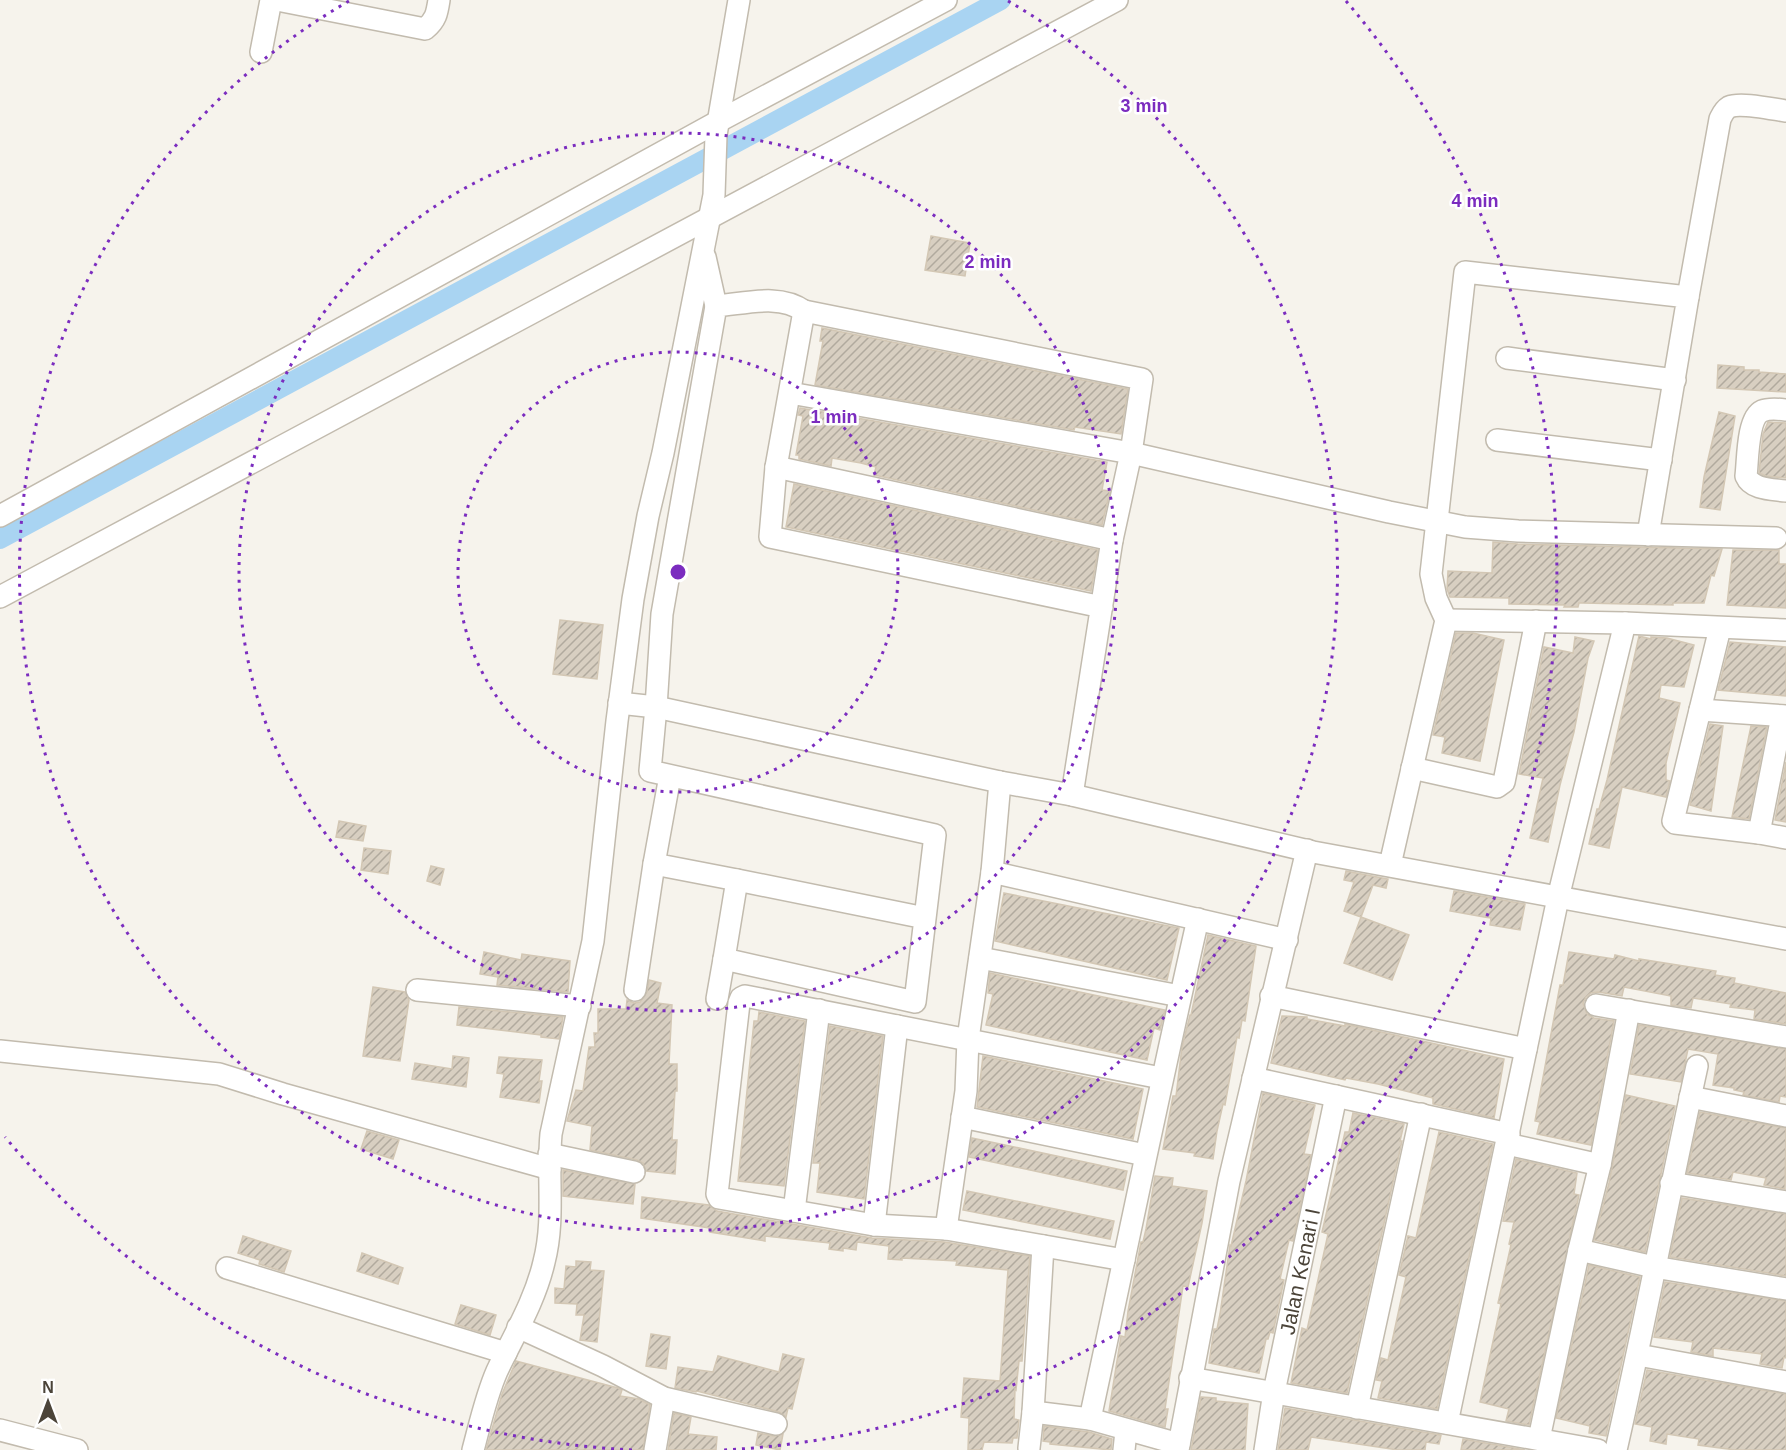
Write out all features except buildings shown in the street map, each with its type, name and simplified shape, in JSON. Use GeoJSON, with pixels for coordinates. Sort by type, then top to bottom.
{"type":"FeatureCollection","features":[{"type":"Feature","properties":{"kind":"street"},"geometry":{"type":"LineString","coordinates":[[261,52],[271,0]]}},
{"type":"Feature","properties":{"kind":"street"},"geometry":{"type":"LineString","coordinates":[[278,0],[425,28],[436,17],[439,0]]}},
{"type":"Feature","properties":{"kind":"street"},"geometry":{"type":"LineString","coordinates":[[473,1450],[496,1373],[537,1288],[545,1261],[551,1227],[549,1162],[551,1134],[597,919],[619,702],[633,599],[710,218],[714,195],[717,128],[739,0]]}},
{"type":"Feature","properties":{"kind":"street"},"geometry":{"type":"LineString","coordinates":[[0,516],[717,128],[946,0]]}},
{"type":"Feature","properties":{"kind":"street"},"geometry":{"type":"LineString","coordinates":[[0,597],[1117,0]]}},
{"type":"Feature","properties":{"kind":"street"},"geometry":{"type":"LineString","coordinates":[[1648,535],[1720,119],[1729,107],[1739,105],[1786,111]]}},
{"type":"Feature","properties":{"kind":"street"},"geometry":{"type":"LineString","coordinates":[[704,249],[716,306],[662,614],[650,771],[935,835],[915,1002],[724,959]]}},
{"type":"Feature","properties":{"kind":"street"},"geometry":{"type":"LineString","coordinates":[[1390,865],[1446,620],[1436,598],[1431,574],[1465,272],[1688,297]]}},
{"type":"Feature","properties":{"kind":"street"},"geometry":{"type":"LineString","coordinates":[[716,306],[783,301],[795,304],[804,311],[1142,379],[1131,453],[1112,540],[1072,795]]}},
{"type":"Feature","properties":{"kind":"street"},"geometry":{"type":"LineString","coordinates":[[804,311],[776,466],[770,537],[1102,608]]}},
{"type":"Feature","properties":{"kind":"street"},"geometry":{"type":"LineString","coordinates":[[1507,358],[1675,380]]}},
{"type":"Feature","properties":{"kind":"street"},"geometry":{"type":"LineString","coordinates":[[790,393],[1131,453],[1465,527],[1518,531],[1776,538]]}},
{"type":"Feature","properties":{"kind":"street"},"geometry":{"type":"LineString","coordinates":[[1786,410],[1762,411],[1752,424],[1746,476],[1758,487],[1786,491]]}},
{"type":"Feature","properties":{"kind":"street"},"geometry":{"type":"LineString","coordinates":[[1497,440],[1661,460]]}},
{"type":"Feature","properties":{"kind":"street"},"geometry":{"type":"LineString","coordinates":[[776,466],[1112,540]]}},
{"type":"Feature","properties":{"kind":"street"},"geometry":{"type":"LineString","coordinates":[[1446,620],[1626,623],[1786,630]]}},
{"type":"Feature","properties":{"kind":"street"},"geometry":{"type":"LineString","coordinates":[[1412,768],[1497,787],[1504,782],[1536,621]]}},
{"type":"Feature","properties":{"kind":"street"},"geometry":{"type":"LineString","coordinates":[[1447,1423],[1557,898],[1626,623]]}},
{"type":"Feature","properties":{"kind":"street"},"geometry":{"type":"LineString","coordinates":[[1720,628],[1673,821],[1786,838]]}},
{"type":"Feature","properties":{"kind":"street"},"geometry":{"type":"LineString","coordinates":[[619,702],[656,707],[1000,782],[1072,795],[1307,850],[1786,939]]}},
{"type":"Feature","properties":{"kind":"street"},"geometry":{"type":"LineString","coordinates":[[1700,710],[1784,716],[1759,833]]}},
{"type":"Feature","properties":{"kind":"street"},"geometry":{"type":"LineString","coordinates":[[635,990],[670,776]]}},
{"type":"Feature","properties":{"kind":"street"},"geometry":{"type":"LineString","coordinates":[[946,1228],[966,1091],[968,1039],[992,872],[1000,782]]}},
{"type":"Feature","properties":{"kind":"street"},"geometry":{"type":"LineString","coordinates":[[1033,1412],[1090,1419],[1125,1440],[1178,1447],[1229,1181],[1307,850]]}},
{"type":"Feature","properties":{"kind":"street"},"geometry":{"type":"LineString","coordinates":[[654,864],[925,918]]}},
{"type":"Feature","properties":{"kind":"street"},"geometry":{"type":"LineString","coordinates":[[992,872],[1287,940]]}},
{"type":"Feature","properties":{"kind":"street"},"geometry":{"type":"LineString","coordinates":[[717,999],[737,880]]}},
{"type":"Feature","properties":{"kind":"street"},"geometry":{"type":"LineString","coordinates":[[1090,1419],[1161,1078],[1198,919]]}},
{"type":"Feature","properties":{"kind":"street"},"geometry":{"type":"LineString","coordinates":[[980,958],[1180,996]]}},
{"type":"Feature","properties":{"kind":"street"},"geometry":{"type":"LineString","coordinates":[[417,990],[580,1006]]}},
{"type":"Feature","properties":{"kind":"street"},"geometry":{"type":"LineString","coordinates":[[1124,1260],[946,1228],[874,1225],[717,1197],[739,1003],[745,996],[1161,1078]]}},
{"type":"Feature","properties":{"kind":"street"},"geometry":{"type":"LineString","coordinates":[[1271,996],[1526,1049]]}},
{"type":"Feature","properties":{"kind":"street"},"geometry":{"type":"LineString","coordinates":[[1596,1005],[1786,1037]]}},
{"type":"Feature","properties":{"kind":"street"},"geometry":{"type":"LineString","coordinates":[[794,1211],[819,1011]]}},
{"type":"Feature","properties":{"kind":"street"},"geometry":{"type":"LineString","coordinates":[[1539,1439],[1579,1250],[1600,1165],[1629,1011]]}},
{"type":"Feature","properties":{"kind":"street"},"geometry":{"type":"LineString","coordinates":[[874,1225],[897,1026]]}},
{"type":"Feature","properties":{"kind":"street"},"geometry":{"type":"LineString","coordinates":[[0,1051],[219,1074],[283,1094],[549,1162],[634,1172]]}},
{"type":"Feature","properties":{"kind":"street"},"geometry":{"type":"LineString","coordinates":[[1616,1450],[1638,1355],[1671,1183],[1697,1066]]}},
{"type":"Feature","properties":{"kind":"street"},"geometry":{"type":"LineString","coordinates":[[1252,1078],[1421,1114],[1600,1165]]}},
{"type":"Feature","properties":{"kind":"street","name":"Jalan Kenari I"},"geometry":{"type":"LineString","coordinates":[[1265,1450],[1274,1392],[1336,1096]]}},
{"type":"Feature","properties":{"kind":"street"},"geometry":{"type":"LineString","coordinates":[[1690,1097],[1786,1116]]}},
{"type":"Feature","properties":{"kind":"street"},"geometry":{"type":"LineString","coordinates":[[1357,1408],[1421,1114]]}},
{"type":"Feature","properties":{"kind":"street"},"geometry":{"type":"LineString","coordinates":[[962,1117],[1145,1155]]}},
{"type":"Feature","properties":{"kind":"street"},"geometry":{"type":"LineString","coordinates":[[1671,1183],[1786,1202]]}},
{"type":"Feature","properties":{"kind":"street"},"geometry":{"type":"LineString","coordinates":[[1029,1448],[1042,1246]]}},
{"type":"Feature","properties":{"kind":"street"},"geometry":{"type":"LineString","coordinates":[[1579,1250],[1654,1267],[1786,1289]]}},
{"type":"Feature","properties":{"kind":"street"},"geometry":{"type":"LineString","coordinates":[[227,1268],[506,1353]]}},
{"type":"Feature","properties":{"kind":"street"},"geometry":{"type":"LineString","coordinates":[[518,1327],[603,1366],[664,1398],[776,1424]]}},
{"type":"Feature","properties":{"kind":"street"},"geometry":{"type":"LineString","coordinates":[[1638,1355],[1786,1382]]}},
{"type":"Feature","properties":{"kind":"street"},"geometry":{"type":"LineString","coordinates":[[1190,1378],[1598,1450]]}},
{"type":"Feature","properties":{"kind":"street"},"geometry":{"type":"LineString","coordinates":[[655,1450],[664,1398]]}},
{"type":"Feature","properties":{"kind":"street"},"geometry":{"type":"LineString","coordinates":[[0,1430],[76,1450]]}},
{"type":"Feature","properties":{"kind":"waterway"},"geometry":{"type":"LineString","coordinates":[[0,539],[1001,0]]}}]}
